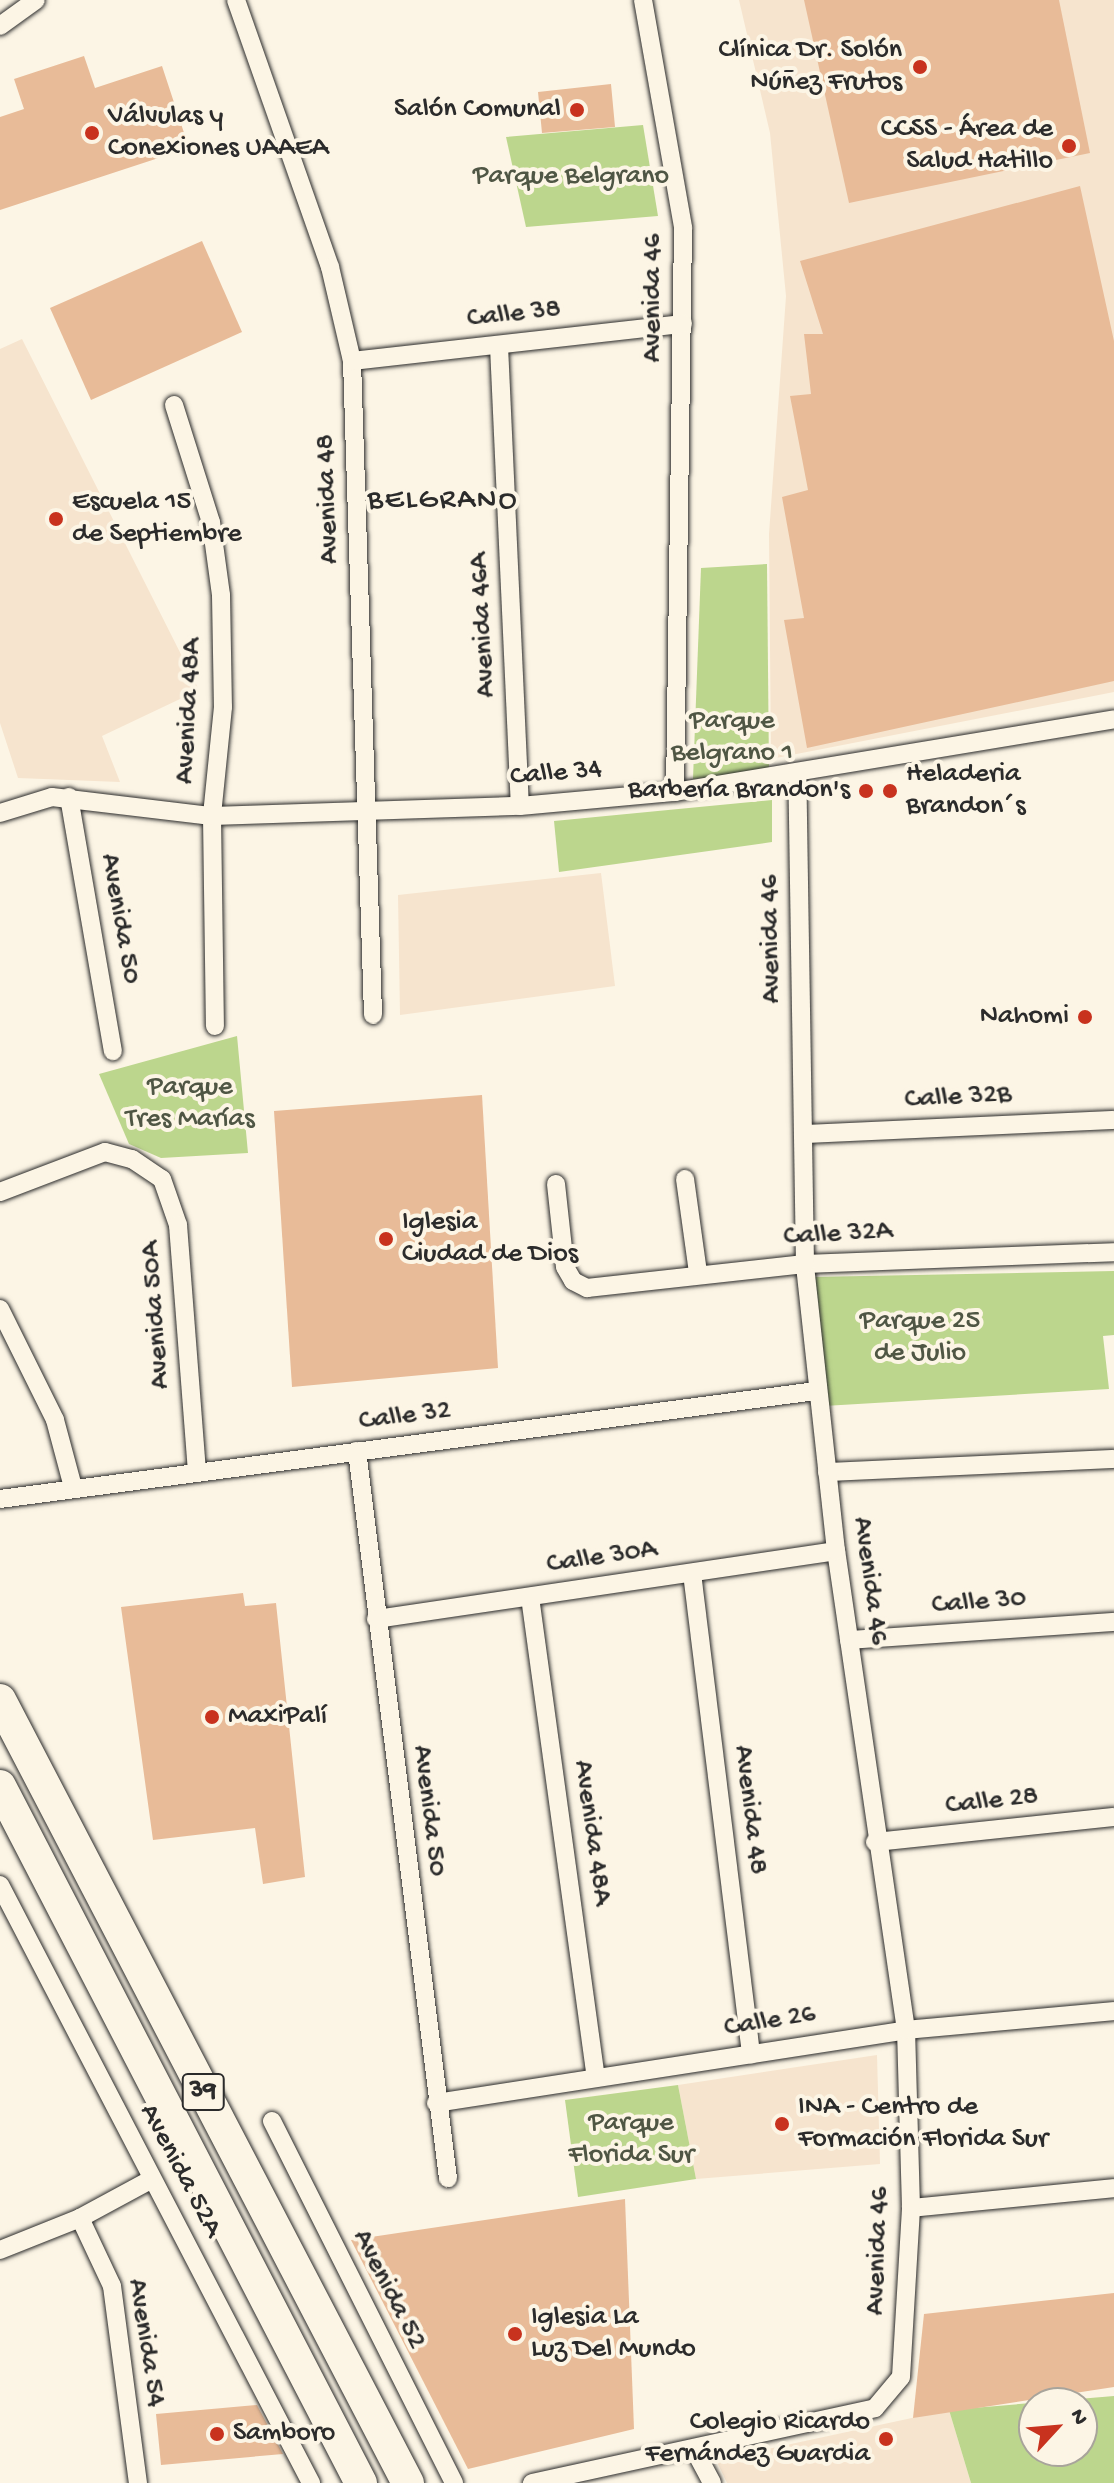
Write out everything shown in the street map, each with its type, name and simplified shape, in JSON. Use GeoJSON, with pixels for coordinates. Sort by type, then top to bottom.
{"type":"FeatureCollection","features":[{"type":"Feature","properties":{"kind":"highway","name":"39"},"geometry":{"type":"LineString","coordinates":[[0,1700],[408,2483]]}},
{"type":"Feature","properties":{"kind":"highway","name":"39"},"geometry":{"type":"LineString","coordinates":[[0,1786],[361,2483]]}},
{"type":"Feature","properties":{"kind":"street"},"geometry":{"type":"LineString","coordinates":[[0,26],[36,0]]}},
{"type":"Feature","properties":{"kind":"street","name":"Avenida 48"},"geometry":{"type":"LineString","coordinates":[[236,0],[330,267],[352,361],[373,1015]]}},
{"type":"Feature","properties":{"kind":"street","name":"Avenida 46"},"geometry":{"type":"LineString","coordinates":[[643,0],[683,228],[675,792]]}},
{"type":"Feature","properties":{"kind":"street","name":"Calle 38"},"geometry":{"type":"LineString","coordinates":[[352,361],[683,324]]}},
{"type":"Feature","properties":{"kind":"street","name":"Avenida 46A"},"geometry":{"type":"LineString","coordinates":[[499,346],[520,806]]}},
{"type":"Feature","properties":{"kind":"street","name":"Avenida 48A"},"geometry":{"type":"LineString","coordinates":[[174,405],[211,522],[221,595],[223,707],[212,816],[215,1026]]}},
{"type":"Feature","properties":{"kind":"street","name":"Calle 34"},"geometry":{"type":"LineString","coordinates":[[0,813],[33,799],[69,797],[212,816],[520,806],[675,792],[1114,719]]}},
{"type":"Feature","properties":{"kind":"street","name":"Avenida 46"},"geometry":{"type":"LineString","coordinates":[[694,2449],[875,2408],[893,2392],[901,2371],[911,2208],[906,2030],[875,1842],[816,1391],[805,1264],[797,773]]}},
{"type":"Feature","properties":{"kind":"street","name":"Avenida 50"},"geometry":{"type":"LineString","coordinates":[[69,797],[113,1051]]}},
{"type":"Feature","properties":{"kind":"street","name":"Calle 32B"},"geometry":{"type":"LineString","coordinates":[[804,1134],[1114,1120]]}},
{"type":"Feature","properties":{"kind":"street","name":"Avenida 50A"},"geometry":{"type":"LineString","coordinates":[[0,1192],[94,1153],[123,1155],[146,1165],[168,1190],[178,1225],[197,1471]]}},
{"type":"Feature","properties":{"kind":"street"},"geometry":{"type":"LineString","coordinates":[[685,1179],[698,1273]]}},
{"type":"Feature","properties":{"kind":"street","name":"Calle 32A"},"geometry":{"type":"LineString","coordinates":[[556,1184],[569,1278],[587,1288],[698,1273],[805,1264],[1114,1252]]}},
{"type":"Feature","properties":{"kind":"street"},"geometry":{"type":"LineString","coordinates":[[0,1309],[55,1420],[73,1487]]}},
{"type":"Feature","properties":{"kind":"street","name":"Calle 32"},"geometry":{"type":"LineString","coordinates":[[0,1499],[816,1391]]}},
{"type":"Feature","properties":{"kind":"street","name":"Avenida 50"},"geometry":{"type":"LineString","coordinates":[[357,1451],[436,2103],[448,2178]]}},
{"type":"Feature","properties":{"kind":"street"},"geometry":{"type":"LineString","coordinates":[[827,1472],[1114,1459]]}},
{"type":"Feature","properties":{"kind":"street","name":"Calle 30A"},"geometry":{"type":"LineString","coordinates":[[376,1619],[836,1551]]}},
{"type":"Feature","properties":{"kind":"street","name":"Avenida 48"},"geometry":{"type":"LineString","coordinates":[[692,1573],[751,2054]]}},
{"type":"Feature","properties":{"kind":"street","name":"Avenida 48A"},"geometry":{"type":"LineString","coordinates":[[530,1597],[596,2077]]}},
{"type":"Feature","properties":{"kind":"street","name":"Calle 30"},"geometry":{"type":"LineString","coordinates":[[849,1640],[1114,1622]]}},
{"type":"Feature","properties":{"kind":"street","name":"Calle 28"},"geometry":{"type":"LineString","coordinates":[[875,1842],[1114,1817]]}},
{"type":"Feature","properties":{"kind":"street","name":"Avenida 52A"},"geometry":{"type":"LineString","coordinates":[[0,1885],[311,2483]]}},
{"type":"Feature","properties":{"kind":"street","name":"Calle 26"},"geometry":{"type":"LineString","coordinates":[[436,2103],[906,2030],[1114,2011]]}},
{"type":"Feature","properties":{"kind":"street","name":"Avenida 52"},"geometry":{"type":"LineString","coordinates":[[272,2121],[454,2483]]}},
{"type":"Feature","properties":{"kind":"street"},"geometry":{"type":"LineString","coordinates":[[0,2250],[80,2218],[152,2179]]}},
{"type":"Feature","properties":{"kind":"street"},"geometry":{"type":"LineString","coordinates":[[911,2208],[1114,2188]]}},
{"type":"Feature","properties":{"kind":"street","name":"Avenida 54"},"geometry":{"type":"LineString","coordinates":[[80,2218],[112,2286],[138,2483]]}},
{"type":"Feature","properties":{"kind":"street"},"geometry":{"type":"LineString","coordinates":[[532,2483],[694,2449],[712,2483]]}},
{"type":"Feature","properties":{"kind":"shaded area"},"geometry":{"type":"Polygon","coordinates":[[[739,0],[1114,0],[1114,692],[771,759],[769,534],[786,296],[770,133],[739,0]]]}},
{"type":"Feature","properties":{"kind":"shaded area","name":"Escuela 15 de Septiembre"},"geometry":{"type":"Polygon","coordinates":[[[22,339],[199,690],[102,736],[120,782],[18,778],[0,723],[0,349],[22,339]]]}},
{"type":"Feature","properties":{"kind":"shaded area"},"geometry":{"type":"Polygon","coordinates":[[[601,873],[615,986],[400,1015],[398,895],[601,873]]]}},
{"type":"Feature","properties":{"kind":"shaded area","name":"INA - Centro de Formación Florida Sur"},"geometry":{"type":"Polygon","coordinates":[[[877,2055],[880,2164],[696,2179],[678,2085],[877,2055]]]}},
{"type":"Feature","properties":{"kind":"shaded area","name":"Colegio Ricardo Fernández Guardia"},"geometry":{"type":"Polygon","coordinates":[[[949,2410],[971,2483],[727,2483],[716,2460],[949,2410]]]}},
{"type":"Feature","properties":{"kind":"green space","name":"Parque Belgrano"},"geometry":{"type":"Polygon","coordinates":[[[643,125],[658,216],[526,227],[506,137],[643,125]]]}},
{"type":"Feature","properties":{"kind":"green space","name":"Parque Belgrano 1"},"geometry":{"type":"Polygon","coordinates":[[[767,564],[769,773],[693,779],[701,568],[767,564]]]}},
{"type":"Feature","properties":{"kind":"green space"},"geometry":{"type":"Polygon","coordinates":[[[772,800],[772,842],[559,872],[554,821],[772,800]]]}},
{"type":"Feature","properties":{"kind":"green space","name":"Parque Tres Marías"},"geometry":{"type":"Polygon","coordinates":[[[237,1036],[248,1153],[161,1158],[129,1144],[99,1074],[237,1036]]]}},
{"type":"Feature","properties":{"kind":"green space","name":"Parque 25 de Julio"},"geometry":{"type":"Polygon","coordinates":[[[1114,1271],[1114,1335],[1103,1336],[1109,1389],[824,1406],[813,1277],[1114,1271]]]}},
{"type":"Feature","properties":{"kind":"green space","name":"Parque Florida Sur"},"geometry":{"type":"Polygon","coordinates":[[[678,2085],[696,2179],[578,2197],[565,2100],[678,2085]]]}},
{"type":"Feature","properties":{"kind":"green space"},"geometry":{"type":"Polygon","coordinates":[[[1114,2396],[1114,2483],[971,2483],[949,2410],[1018,2404],[1018,2467],[1098,2467],[1098,2397],[1114,2396]]]}},
{"type":"Feature","properties":{"kind":"building","name":"Clínica Dr. Solón Núñez Frutos"},"geometry":{"type":"Polygon","coordinates":[[[804,0],[1059,0],[1090,153],[849,203],[804,0]]]}},
{"type":"Feature","properties":{"kind":"building","name":"Válvulas y Conexiones UAAEA"},"geometry":{"type":"Polygon","coordinates":[[[84,56],[95,88],[162,66],[189,148],[0,210],[0,117],[24,109],[14,79],[84,56]]]}},
{"type":"Feature","properties":{"kind":"building","name":"Salón Comunal"},"geometry":{"type":"Polygon","coordinates":[[[611,84],[615,127],[542,133],[538,92],[611,84]]]}},
{"type":"Feature","properties":{"kind":"building"},"geometry":{"type":"Polygon","coordinates":[[[1080,186],[1114,341],[1114,681],[807,748],[784,620],[804,618],[782,497],[808,490],[790,396],[811,394],[804,334],[823,334],[800,261],[1080,186]]]}},
{"type":"Feature","properties":{"kind":"building"},"geometry":{"type":"Polygon","coordinates":[[[202,241],[242,332],[91,400],[50,308],[202,241]]]}},
{"type":"Feature","properties":{"kind":"building","name":"Iglesia Ciudad de Dios"},"geometry":{"type":"Polygon","coordinates":[[[482,1095],[498,1368],[292,1387],[274,1111],[482,1095]]]}},
{"type":"Feature","properties":{"kind":"building","name":"MaxiPalí"},"geometry":{"type":"Polygon","coordinates":[[[243,1593],[245,1606],[276,1603],[305,1877],[263,1884],[255,1828],[153,1840],[121,1607],[243,1593]]]}},
{"type":"Feature","properties":{"kind":"building","name":"Iglesia La Luz Del Mundo"},"geometry":{"type":"Polygon","coordinates":[[[625,2199],[634,2429],[468,2469],[351,2240],[625,2199]]]}},
{"type":"Feature","properties":{"kind":"building"},"geometry":{"type":"Polygon","coordinates":[[[1114,2293],[1114,2387],[1098,2389],[1098,2387],[1018,2387],[1018,2402],[913,2418],[924,2314],[1114,2293]]]}},
{"type":"Feature","properties":{"kind":"building","name":"Samboro"},"geometry":{"type":"Polygon","coordinates":[[[257,2405],[283,2454],[161,2465],[156,2414],[257,2405]]]}},
{"type":"Feature","properties":{"kind":"place","name":"Clínica Dr. Solón Núñez Frutos"},"geometry":{"type":"Point","coordinates":[920,67]}},
{"type":"Feature","properties":{"kind":"place","name":"Salón Comunal"},"geometry":{"type":"Point","coordinates":[577,110]}},
{"type":"Feature","properties":{"kind":"place","name":"Válvulas y Conexiones UAAEA"},"geometry":{"type":"Point","coordinates":[92,133]}},
{"type":"Feature","properties":{"kind":"place","name":"CCSS - Área de Salud Hatillo"},"geometry":{"type":"Point","coordinates":[1069,146]}},
{"type":"Feature","properties":{"kind":"place","name":"Escuela 15 de Septiembre"},"geometry":{"type":"Point","coordinates":[56,519]}},
{"type":"Feature","properties":{"kind":"place","name":"Barbería Brandon's"},"geometry":{"type":"Point","coordinates":[866,791]}},
{"type":"Feature","properties":{"kind":"place","name":"Heladeria Brandon´s"},"geometry":{"type":"Point","coordinates":[890,791]}},
{"type":"Feature","properties":{"kind":"place","name":"Nahomi"},"geometry":{"type":"Point","coordinates":[1085,1017]}},
{"type":"Feature","properties":{"kind":"place","name":"Iglesia Ciudad de Dios"},"geometry":{"type":"Point","coordinates":[386,1239]}},
{"type":"Feature","properties":{"kind":"place","name":"MaxiPalí"},"geometry":{"type":"Point","coordinates":[212,1717]}},
{"type":"Feature","properties":{"kind":"place","name":"INA - Centro de Formación Florida Sur"},"geometry":{"type":"Point","coordinates":[782,2124]}},
{"type":"Feature","properties":{"kind":"place","name":"Iglesia La Luz Del Mundo"},"geometry":{"type":"Point","coordinates":[515,2334]}},
{"type":"Feature","properties":{"kind":"place","name":"Samboro"},"geometry":{"type":"Point","coordinates":[217,2434]}},
{"type":"Feature","properties":{"kind":"place","name":"Colegio Ricardo Fernández Guardia"},"geometry":{"type":"Point","coordinates":[886,2439]}},
{"type":"Feature","properties":{"kind":"district","name":"BELGRANO"},"geometry":{"type":"Point","coordinates":[443,502]}}]}
